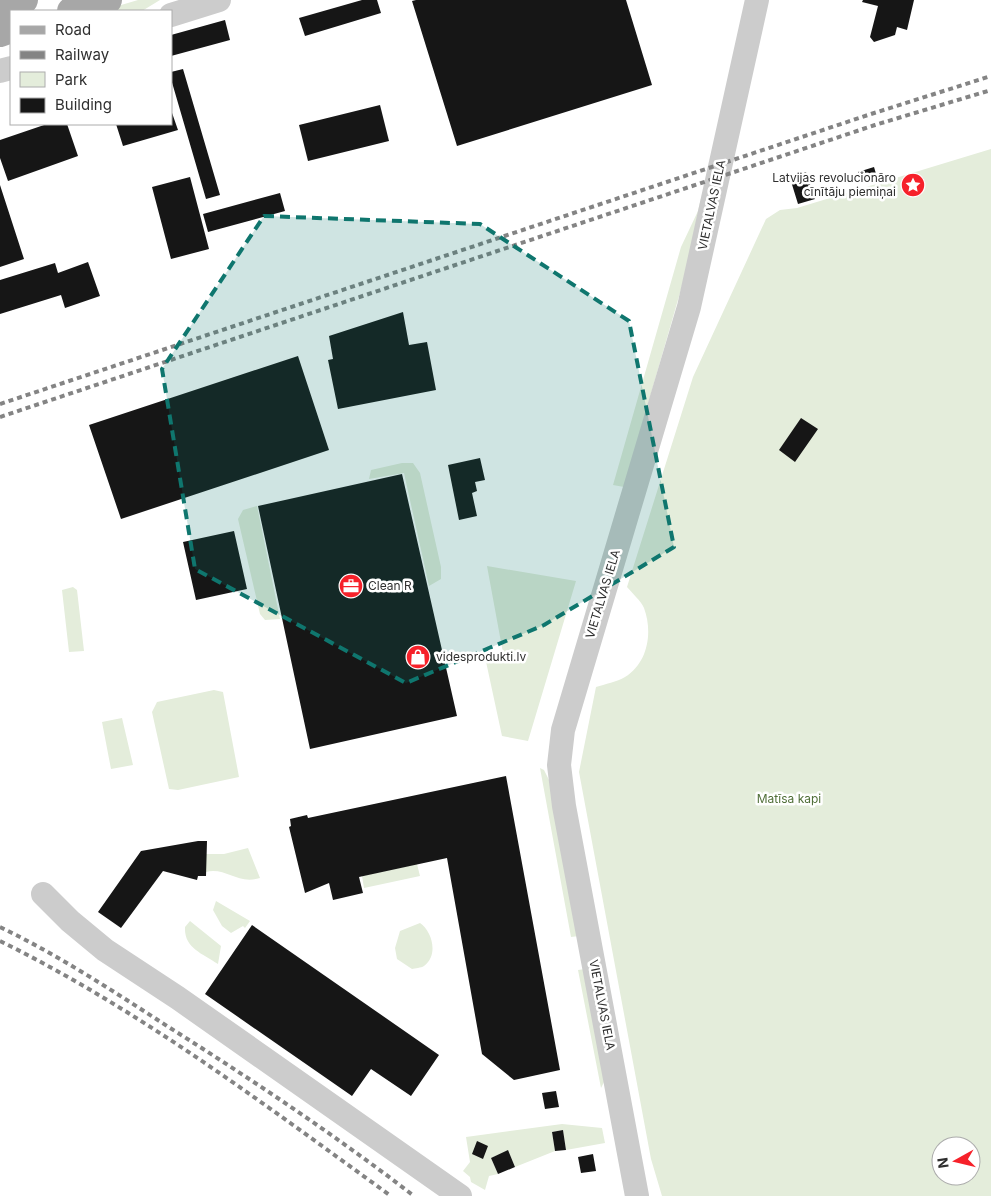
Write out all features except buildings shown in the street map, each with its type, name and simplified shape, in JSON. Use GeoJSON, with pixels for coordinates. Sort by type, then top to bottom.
{"type":"FeatureCollection","features":[{"type":"Feature","properties":{"kind":"main road"},"geometry":{"type":"LineString","coordinates":[[0,6],[24,0]]}},
{"type":"Feature","properties":{"kind":"main road"},"geometry":{"type":"LineString","coordinates":[[74,10],[108,0]]}},
{"type":"Feature","properties":{"kind":"street"},"geometry":{"type":"LineString","coordinates":[[0,6],[10,0]]}},
{"type":"Feature","properties":{"kind":"street"},"geometry":{"type":"LineString","coordinates":[[172,15],[219,0]]}},
{"type":"Feature","properties":{"kind":"street","name":"VIETALVAS IELA"},"geometry":{"type":"LineString","coordinates":[[637,1196],[564,806],[560,755],[563,730],[582,662],[689,307],[757,0]]}},
{"type":"Feature","properties":{"kind":"street"},"geometry":{"type":"LineString","coordinates":[[43,894],[70,921],[105,950],[178,998],[460,1196]]}},
{"type":"Feature","properties":{"kind":"highlighted area"},"geometry":{"type":"Polygon","coordinates":[[[264,216],[480,224],[629,321],[674,547],[544,625],[406,683],[195,569],[162,369],[264,216]]]}},
{"type":"Feature","properties":{"kind":"green space"},"geometry":{"type":"Polygon","coordinates":[[[138,0],[160,0],[144,10],[104,10],[138,0]]]}},
{"type":"Feature","properties":{"kind":"green space","name":"Matīsa kapi"},"geometry":{"type":"Polygon","coordinates":[[[991,149],[991,1196],[662,1196],[651,1159],[579,772],[596,687],[625,677],[633,671],[639,664],[646,646],[648,637],[647,617],[639,600],[627,587],[693,377],[766,219],[780,210],[797,208],[991,149]]]}},
{"type":"Feature","properties":{"kind":"green space"},"geometry":{"type":"Polygon","coordinates":[[[703,190],[686,272],[624,487],[613,485],[681,247],[698,211],[703,190]]]}},
{"type":"Feature","properties":{"kind":"green space"},"geometry":{"type":"Polygon","coordinates":[[[402,463],[413,463],[420,473],[441,567],[441,579],[429,586],[404,473],[369,479],[371,470],[402,463]]]}},
{"type":"Feature","properties":{"kind":"green space"},"geometry":{"type":"Polygon","coordinates":[[[257,506],[280,619],[265,620],[260,614],[238,519],[243,510],[257,506]]]}},
{"type":"Feature","properties":{"kind":"green space"},"geometry":{"type":"Polygon","coordinates":[[[487,566],[576,581],[528,741],[502,736],[485,657],[503,653],[487,566]]]}},
{"type":"Feature","properties":{"kind":"green space"},"geometry":{"type":"Polygon","coordinates":[[[73,587],[77,590],[84,651],[69,652],[62,590],[73,587]]]}},
{"type":"Feature","properties":{"kind":"green space"},"geometry":{"type":"Polygon","coordinates":[[[214,690],[223,692],[239,777],[178,790],[169,789],[152,712],[157,702],[214,690]]]}},
{"type":"Feature","properties":{"kind":"green space"},"geometry":{"type":"Polygon","coordinates":[[[122,718],[133,765],[111,769],[102,722],[122,718]]]}},
{"type":"Feature","properties":{"kind":"green space"},"geometry":{"type":"Polygon","coordinates":[[[540,768],[544,770],[550,782],[579,936],[571,937],[540,768]]]}},
{"type":"Feature","properties":{"kind":"green space"},"geometry":{"type":"Polygon","coordinates":[[[248,848],[260,878],[252,880],[220,872],[206,872],[206,854],[224,854],[248,848]]]}},
{"type":"Feature","properties":{"kind":"green space"},"geometry":{"type":"Polygon","coordinates":[[[417,864],[420,876],[364,888],[362,876],[417,864]]]}},
{"type":"Feature","properties":{"kind":"green space"},"geometry":{"type":"Polygon","coordinates":[[[216,901],[250,921],[245,928],[243,926],[231,933],[222,926],[213,910],[216,901]]]}},
{"type":"Feature","properties":{"kind":"green space"},"geometry":{"type":"Polygon","coordinates":[[[190,921],[221,946],[218,964],[195,949],[187,940],[185,927],[190,921]]]}},
{"type":"Feature","properties":{"kind":"green space"},"geometry":{"type":"Polygon","coordinates":[[[420,923],[428,932],[432,943],[431,956],[424,966],[412,969],[397,959],[395,948],[400,931],[420,923]]]}},
{"type":"Feature","properties":{"kind":"green space"},"geometry":{"type":"Polygon","coordinates":[[[585,969],[604,1082],[601,1088],[578,970],[585,969]]]}},
{"type":"Feature","properties":{"kind":"green space"},"geometry":{"type":"Polygon","coordinates":[[[562,1124],[602,1128],[605,1143],[566,1150],[563,1130],[552,1132],[555,1151],[515,1167],[508,1151],[491,1158],[498,1174],[489,1176],[485,1190],[471,1182],[470,1177],[463,1171],[470,1162],[466,1137],[562,1124]]]}},
{"type":"Feature","properties":{"kind":"railway"},"geometry":{"type":"LineString","coordinates":[[0,404],[871,114],[991,76]]}},
{"type":"Feature","properties":{"kind":"railway"},"geometry":{"type":"LineString","coordinates":[[0,417],[875,125],[991,90]]}},
{"type":"Feature","properties":{"kind":"railway"},"geometry":{"type":"LineString","coordinates":[[0,927],[43,949],[85,974],[230,1066],[323,1129],[414,1196]]}},
{"type":"Feature","properties":{"kind":"railway"},"geometry":{"type":"LineString","coordinates":[[0,941],[52,968],[152,1028],[201,1060],[391,1196]]}},
{"type":"Feature","properties":{"kind":"place","name":"Latvijas revolucionāro cīnītāju piemiņai"},"geometry":{"type":"Point","coordinates":[913,185]}},
{"type":"Feature","properties":{"kind":"place","name":"Clean R"},"geometry":{"type":"Point","coordinates":[351,586]}},
{"type":"Feature","properties":{"kind":"place","name":"videsprodukti.lv"},"geometry":{"type":"Point","coordinates":[418,657]}}]}
